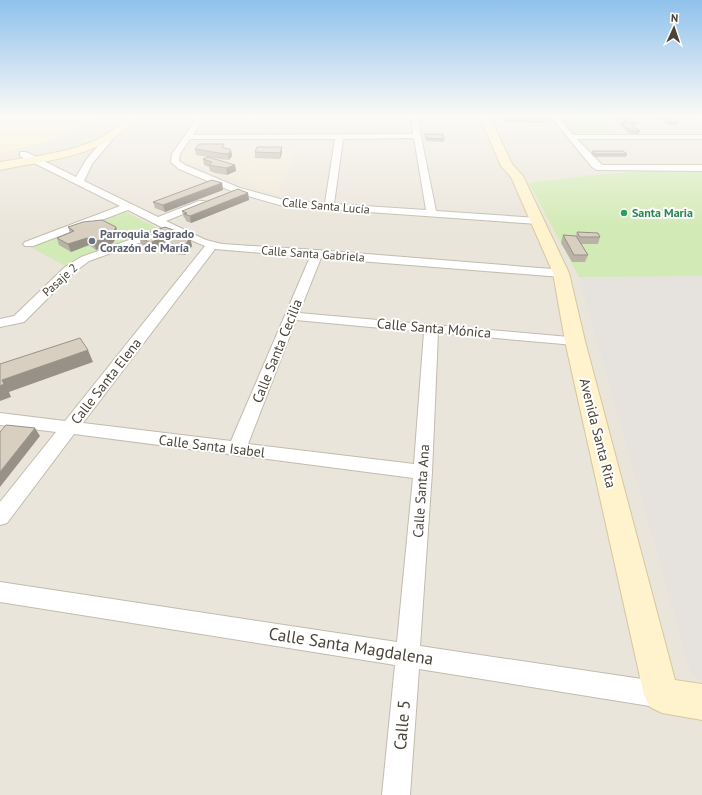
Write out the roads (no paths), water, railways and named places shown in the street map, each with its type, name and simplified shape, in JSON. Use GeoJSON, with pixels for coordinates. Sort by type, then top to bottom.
{"type":"FeatureCollection","features":[{"type":"Feature","properties":{"kind":"street"},"geometry":{"type":"LineString","coordinates":[[0,158],[22,154]]}},
{"type":"Feature","properties":{"kind":"street","name":"Calle Santa Gabriela"},"geometry":{"type":"LineString","coordinates":[[23,154],[171,228],[212,245],[239,249],[317,253],[560,273]]}},
{"type":"Feature","properties":{"kind":"street"},"geometry":{"type":"LineString","coordinates":[[0,166],[55,154]]}},
{"type":"Feature","properties":{"kind":"street"},"geometry":{"type":"LineString","coordinates":[[79,182],[83,171],[94,154]]}},
{"type":"Feature","properties":{"kind":"street","name":"Calle Santa Lucía"},"geometry":{"type":"LineString","coordinates":[[176,154],[175,162],[182,167],[238,190],[283,203],[538,221]]}},
{"type":"Feature","properties":{"kind":"street"},"geometry":{"type":"LineString","coordinates":[[329,207],[337,154]]}},
{"type":"Feature","properties":{"kind":"street"},"geometry":{"type":"LineString","coordinates":[[420,154],[432,214]]}},
{"type":"Feature","properties":{"kind":"street","name":"Avenida Santa Rita"},"geometry":{"type":"LineString","coordinates":[[502,154],[507,166],[520,172],[538,221],[560,273],[569,304],[576,341],[662,695]]}},
{"type":"Feature","properties":{"kind":"street"},"geometry":{"type":"LineString","coordinates":[[586,154],[595,165],[600,168],[702,168]]}},
{"type":"Feature","properties":{"kind":"street"},"geometry":{"type":"LineString","coordinates":[[223,195],[238,190]]}},
{"type":"Feature","properties":{"kind":"street"},"geometry":{"type":"LineString","coordinates":[[158,221],[209,201]]}},
{"type":"Feature","properties":{"kind":"street"},"geometry":{"type":"LineString","coordinates":[[29,244],[128,207]]}},
{"type":"Feature","properties":{"kind":"street","name":"Pasaje 2"},"geometry":{"type":"LineString","coordinates":[[0,323],[19,319],[69,270],[85,260],[171,228]]}},
{"type":"Feature","properties":{"kind":"street","name":"Calle Santa Elena"},"geometry":{"type":"LineString","coordinates":[[0,517],[212,245]]}},
{"type":"Feature","properties":{"kind":"street","name":"Calle Santa Cecilia"},"geometry":{"type":"LineString","coordinates":[[237,449],[317,253]]}},
{"type":"Feature","properties":{"kind":"street","name":"Calle Santa Mónica"},"geometry":{"type":"LineString","coordinates":[[292,316],[576,341]]}},
{"type":"Feature","properties":{"kind":"street","name":"Calle Santa Ana"},"geometry":{"type":"LineString","coordinates":[[409,655],[423,472],[431,328]]}},
{"type":"Feature","properties":{"kind":"street","name":"Calle Santa Isabel"},"geometry":{"type":"LineString","coordinates":[[0,419],[423,472]]}},
{"type":"Feature","properties":{"kind":"street","name":"Calle Santa Magdalena"},"geometry":{"type":"LineString","coordinates":[[0,592],[702,702]]}},
{"type":"Feature","properties":{"kind":"street","name":"Calle 5"},"geometry":{"type":"LineString","coordinates":[[396,795],[409,655]]}},
{"type":"Feature","properties":{"kind":"place","name":"Santa Maria"},"geometry":{"type":"Point","coordinates":[624,213]}},
{"type":"Feature","properties":{"kind":"place","name":"Parroquia Sagrado Corazón de María"},"geometry":{"type":"Point","coordinates":[92,241]}}]}
